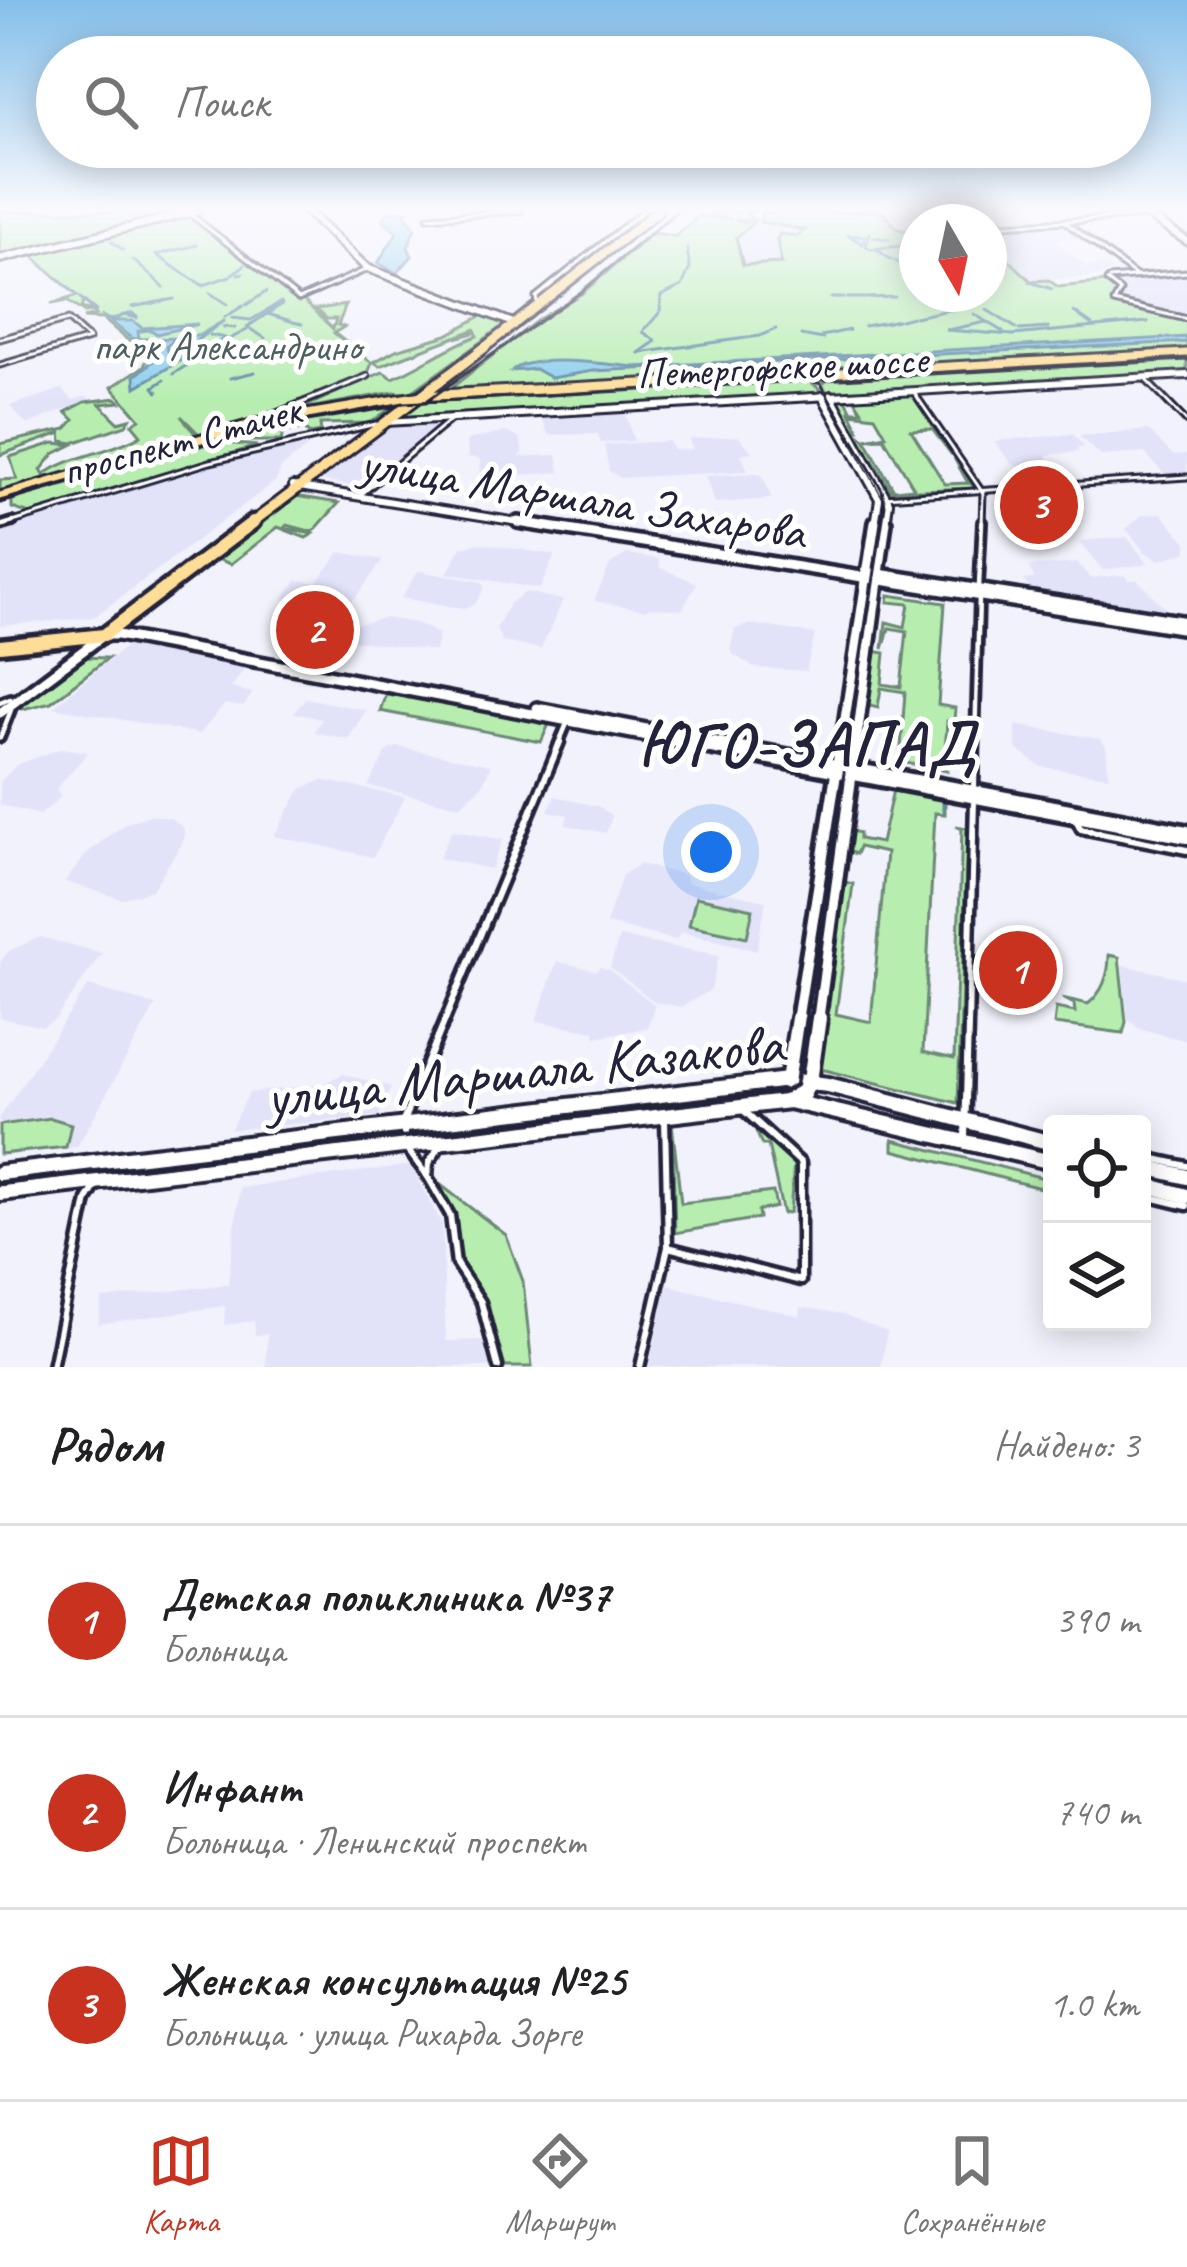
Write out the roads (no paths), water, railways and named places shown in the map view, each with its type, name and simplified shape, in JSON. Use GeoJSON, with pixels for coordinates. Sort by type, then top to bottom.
{"type":"FeatureCollection","features":[{"type":"Feature","properties":{"kind":"main road"},"geometry":{"type":"LineString","coordinates":[[513,324],[574,275]]}},
{"type":"Feature","properties":{"kind":"main road"},"geometry":{"type":"LineString","coordinates":[[0,643],[103,633],[575,275]]}},
{"type":"Feature","properties":{"kind":"main road","name":"Петергофское шоссе"},"geometry":{"type":"LineString","coordinates":[[417,396],[1187,353]]}},
{"type":"Feature","properties":{"kind":"main road","name":"проспект Стачек"},"geometry":{"type":"LineString","coordinates":[[0,496],[301,409],[417,396]]}},
{"type":"Feature","properties":{"kind":"main road","name":"проспект Стачек"},"geometry":{"type":"LineString","coordinates":[[0,496],[258,423],[417,396]]}},
{"type":"Feature","properties":{"kind":"street"},"geometry":{"type":"LineString","coordinates":[[269,275],[299,299],[354,275]]}},
{"type":"Feature","properties":{"kind":"street"},"geometry":{"type":"LineString","coordinates":[[387,275],[513,324]]}},
{"type":"Feature","properties":{"kind":"street"},"geometry":{"type":"LineString","coordinates":[[537,304],[536,297],[564,275]]}},
{"type":"Feature","properties":{"kind":"street"},"geometry":{"type":"LineString","coordinates":[[1151,275],[1106,279],[1120,291],[1114,301],[1187,319]]}},
{"type":"Feature","properties":{"kind":"street"},"geometry":{"type":"LineString","coordinates":[[0,339],[68,320],[89,339],[0,365]]}},
{"type":"Feature","properties":{"kind":"street","name":"Петергофское шоссе"},"geometry":{"type":"LineString","coordinates":[[381,423],[1187,375]]}},
{"type":"Feature","properties":{"kind":"street"},"geometry":{"type":"LineString","coordinates":[[301,409],[368,376]]}},
{"type":"Feature","properties":{"kind":"street"},"geometry":{"type":"LineString","coordinates":[[1143,377],[1187,420]]}},
{"type":"Feature","properties":{"kind":"street"},"geometry":{"type":"LineString","coordinates":[[913,391],[982,491],[965,1142]]}},
{"type":"Feature","properties":{"kind":"street"},"geometry":{"type":"LineString","coordinates":[[800,1102],[810,1081],[884,497],[826,396]]}},
{"type":"Feature","properties":{"kind":"street"},"geometry":{"type":"LineString","coordinates":[[359,496],[454,417]]}},
{"type":"Feature","properties":{"kind":"street","name":"проспект Стачек"},"geometry":{"type":"LineString","coordinates":[[0,526],[226,457],[381,423]]}},
{"type":"Feature","properties":{"kind":"street"},"geometry":{"type":"LineString","coordinates":[[884,497],[1187,478]]}},
{"type":"Feature","properties":{"kind":"street","name":"улица Маршала Захарова"},"geometry":{"type":"LineString","coordinates":[[298,487],[1187,625]]}},
{"type":"Feature","properties":{"kind":"street"},"geometry":{"type":"LineString","coordinates":[[800,1102],[788,1080],[836,768],[873,576]]}},
{"type":"Feature","properties":{"kind":"street"},"geometry":{"type":"LineString","coordinates":[[0,738],[5,705],[103,633],[1187,834]]}},
{"type":"Feature","properties":{"kind":"street"},"geometry":{"type":"LineString","coordinates":[[498,1367],[481,1302],[456,1264],[449,1215],[404,1145],[404,1126],[570,717]]}},
{"type":"Feature","properties":{"kind":"street"},"geometry":{"type":"LineString","coordinates":[[974,794],[1075,817],[1187,834]]}},
{"type":"Feature","properties":{"kind":"street"},"geometry":{"type":"LineString","coordinates":[[1075,817],[1081,829],[1187,850]]}},
{"type":"Feature","properties":{"kind":"street","name":"улица Маршала Казакова"},"geometry":{"type":"LineString","coordinates":[[0,1173],[788,1080],[810,1081],[1043,1141]]}},
{"type":"Feature","properties":{"kind":"street","name":"улица Маршала Казакова"},"geometry":{"type":"LineString","coordinates":[[0,1193],[800,1102],[1043,1160]]}},
{"type":"Feature","properties":{"kind":"street"},"geometry":{"type":"LineString","coordinates":[[668,1247],[801,1280],[801,1163],[746,1117],[741,1106]]}},
{"type":"Feature","properties":{"kind":"street"},"geometry":{"type":"LineString","coordinates":[[640,1367],[668,1247],[664,1114]]}},
{"type":"Feature","properties":{"kind":"street"},"geometry":{"type":"LineString","coordinates":[[424,1174],[445,1140]]}},
{"type":"Feature","properties":{"kind":"street"},"geometry":{"type":"LineString","coordinates":[[1151,1158],[1187,1166]]}},
{"type":"Feature","properties":{"kind":"street"},"geometry":{"type":"LineString","coordinates":[[1151,1168],[1187,1177]]}},
{"type":"Feature","properties":{"kind":"street"},"geometry":{"type":"LineString","coordinates":[[86,1200],[102,1180]]}},
{"type":"Feature","properties":{"kind":"street"},"geometry":{"type":"LineString","coordinates":[[52,1367],[86,1200],[85,1190],[76,1184]]}},
{"type":"Feature","properties":{"kind":"street"},"geometry":{"type":"LineString","coordinates":[[1151,1186],[1187,1196]]}},
{"type":"Feature","properties":{"kind":"street"},"geometry":{"type":"LineString","coordinates":[[1151,1197],[1187,1206]]}},
{"type":"Feature","properties":{"kind":"water"},"geometry":{"type":"Polygon","coordinates":[[[120,316],[113,321],[133,321],[142,328],[198,324],[157,334],[138,331],[139,339],[176,338],[166,347],[171,356],[183,354],[188,341],[182,337],[200,335],[225,320],[197,340],[193,353],[136,387],[135,376],[153,361],[156,343],[131,338],[109,320],[120,316]]]}},
{"type":"Feature","properties":{"kind":"water"},"geometry":{"type":"Polygon","coordinates":[[[1187,337],[1187,342],[593,371],[551,378],[535,369],[512,371],[551,361],[634,367],[1187,337]]]}},
{"type":"Feature","properties":{"kind":"waterway"},"geometry":{"type":"LineString","coordinates":[[186,275],[204,286]]}},
{"type":"Feature","properties":{"kind":"waterway"},"geometry":{"type":"LineString","coordinates":[[648,326],[660,312],[661,296],[682,286],[687,275]]}},
{"type":"Feature","properties":{"kind":"waterway"},"geometry":{"type":"LineString","coordinates":[[204,285],[230,276]]}},
{"type":"Feature","properties":{"kind":"waterway"},"geometry":{"type":"LineString","coordinates":[[153,277],[164,288]]}},
{"type":"Feature","properties":{"kind":"waterway"},"geometry":{"type":"LineString","coordinates":[[58,278],[77,296]]}},
{"type":"Feature","properties":{"kind":"waterway"},"geometry":{"type":"LineString","coordinates":[[1030,282],[1052,289]]}},
{"type":"Feature","properties":{"kind":"waterway"},"geometry":{"type":"LineString","coordinates":[[246,305],[266,292]]}},
{"type":"Feature","properties":{"kind":"waterway"},"geometry":{"type":"LineString","coordinates":[[210,293],[227,304]]}},
{"type":"Feature","properties":{"kind":"waterway"},"geometry":{"type":"LineString","coordinates":[[866,298],[895,297]]}},
{"type":"Feature","properties":{"kind":"waterway"},"geometry":{"type":"LineString","coordinates":[[80,298],[96,311]]}},
{"type":"Feature","properties":{"kind":"waterway"},"geometry":{"type":"LineString","coordinates":[[831,298],[843,298]]}},
{"type":"Feature","properties":{"kind":"waterway"},"geometry":{"type":"LineString","coordinates":[[847,298],[864,298]]}},
{"type":"Feature","properties":{"kind":"waterway"},"geometry":{"type":"LineString","coordinates":[[132,307],[174,299]]}},
{"type":"Feature","properties":{"kind":"waterway"},"geometry":{"type":"LineString","coordinates":[[269,309],[281,302]]}},
{"type":"Feature","properties":{"kind":"waterway"},"geometry":{"type":"LineString","coordinates":[[278,307],[282,304]]}},
{"type":"Feature","properties":{"kind":"waterway"},"geometry":{"type":"LineString","coordinates":[[225,317],[243,306]]}},
{"type":"Feature","properties":{"kind":"waterway"},"geometry":{"type":"LineString","coordinates":[[265,338],[247,327],[276,308]]}},
{"type":"Feature","properties":{"kind":"waterway"},"geometry":{"type":"LineString","coordinates":[[232,318],[251,320],[268,310]]}},
{"type":"Feature","properties":{"kind":"waterway"},"geometry":{"type":"LineString","coordinates":[[915,317],[938,312]]}},
{"type":"Feature","properties":{"kind":"waterway"},"geometry":{"type":"LineString","coordinates":[[990,312],[1016,328]]}},
{"type":"Feature","properties":{"kind":"waterway"},"geometry":{"type":"LineString","coordinates":[[1074,312],[1092,325]]}},
{"type":"Feature","properties":{"kind":"waterway"},"geometry":{"type":"LineString","coordinates":[[268,314],[291,321]]}},
{"type":"Feature","properties":{"kind":"waterway"},"geometry":{"type":"LineString","coordinates":[[974,314],[1003,332]]}},
{"type":"Feature","properties":{"kind":"waterway"},"geometry":{"type":"LineString","coordinates":[[102,316],[110,320]]}},
{"type":"Feature","properties":{"kind":"waterway"},"geometry":{"type":"LineString","coordinates":[[900,320],[912,317]]}},
{"type":"Feature","properties":{"kind":"waterway"},"geometry":{"type":"LineString","coordinates":[[884,323],[897,320]]}},
{"type":"Feature","properties":{"kind":"waterway"},"geometry":{"type":"LineString","coordinates":[[293,322],[302,324]]}},
{"type":"Feature","properties":{"kind":"waterway"},"geometry":{"type":"LineString","coordinates":[[947,330],[986,322]]}},
{"type":"Feature","properties":{"kind":"waterway"},"geometry":{"type":"LineString","coordinates":[[946,330],[1013,335],[1148,322]]}},
{"type":"Feature","properties":{"kind":"waterway"},"geometry":{"type":"LineString","coordinates":[[864,326],[882,323]]}},
{"type":"Feature","properties":{"kind":"waterway"},"geometry":{"type":"LineString","coordinates":[[223,327],[235,328]]}},
{"type":"Feature","properties":{"kind":"waterway"},"geometry":{"type":"LineString","coordinates":[[646,327],[643,332],[656,341],[639,353],[760,336],[776,329]]}},
{"type":"Feature","properties":{"kind":"waterway"},"geometry":{"type":"LineString","coordinates":[[1019,330],[1048,328]]}},
{"type":"Feature","properties":{"kind":"waterway"},"geometry":{"type":"LineString","coordinates":[[218,345],[247,330]]}},
{"type":"Feature","properties":{"kind":"waterway"},"geometry":{"type":"LineString","coordinates":[[822,336],[849,330]]}},
{"type":"Feature","properties":{"kind":"waterway"},"geometry":{"type":"LineString","coordinates":[[210,335],[225,338],[215,344]]}},
{"type":"Feature","properties":{"kind":"waterway"},"geometry":{"type":"LineString","coordinates":[[801,335],[823,339]]}},
{"type":"Feature","properties":{"kind":"waterway"},"geometry":{"type":"LineString","coordinates":[[199,357],[216,347]]}},
{"type":"Feature","properties":{"kind":"waterway"},"geometry":{"type":"LineString","coordinates":[[186,366],[197,359]]}},
{"type":"Feature","properties":{"kind":"waterway"},"geometry":{"type":"LineString","coordinates":[[173,374],[184,367]]}},
{"type":"Feature","properties":{"kind":"waterway"},"geometry":{"type":"LineString","coordinates":[[230,378],[255,372]]}},
{"type":"Feature","properties":{"kind":"waterway"},"geometry":{"type":"LineString","coordinates":[[158,392],[154,387],[164,380]]}},
{"type":"Feature","properties":{"kind":"waterway"},"geometry":{"type":"LineString","coordinates":[[602,382],[630,380]]}},
{"type":"Feature","properties":{"kind":"waterway"},"geometry":{"type":"LineString","coordinates":[[943,802],[943,811]]}},
{"type":"Feature","properties":{"kind":"tram line"},"geometry":{"type":"LineString","coordinates":[[428,400],[601,275]]}},
{"type":"Feature","properties":{"kind":"tram line"},"geometry":{"type":"LineString","coordinates":[[808,380],[1187,358]]}},
{"type":"Feature","properties":{"kind":"tram line"},"geometry":{"type":"LineString","coordinates":[[802,378],[808,380]]}},
{"type":"Feature","properties":{"kind":"tram line"},"geometry":{"type":"LineString","coordinates":[[0,501],[252,430],[404,403],[808,380]]}},
{"type":"Feature","properties":{"kind":"tram line"},"geometry":{"type":"LineString","coordinates":[[806,1021],[885,505],[882,490],[821,384],[808,380]]}},
{"type":"Feature","properties":{"kind":"tram line"},"geometry":{"type":"LineString","coordinates":[[0,1184],[782,1093],[796,1085],[806,1018]]}},
{"type":"Feature","properties":{"kind":"place","name":"Женская консультация №25"},"geometry":{"type":"Point","coordinates":[1039,505]}},
{"type":"Feature","properties":{"kind":"place","name":"Инфант"},"geometry":{"type":"Point","coordinates":[315,630]}},
{"type":"Feature","properties":{"kind":"place","name":"Детская поликлиника №37"},"geometry":{"type":"Point","coordinates":[1018,970]}},
{"type":"Feature","properties":{"kind":"district","name":"ЮГО-ЗАПАД"},"geometry":{"type":"Point","coordinates":[808,743]}},
{"type":"Feature","properties":{"kind":"park label","name":"парк Александрино"},"geometry":{"type":"Point","coordinates":[227,345]}}]}
